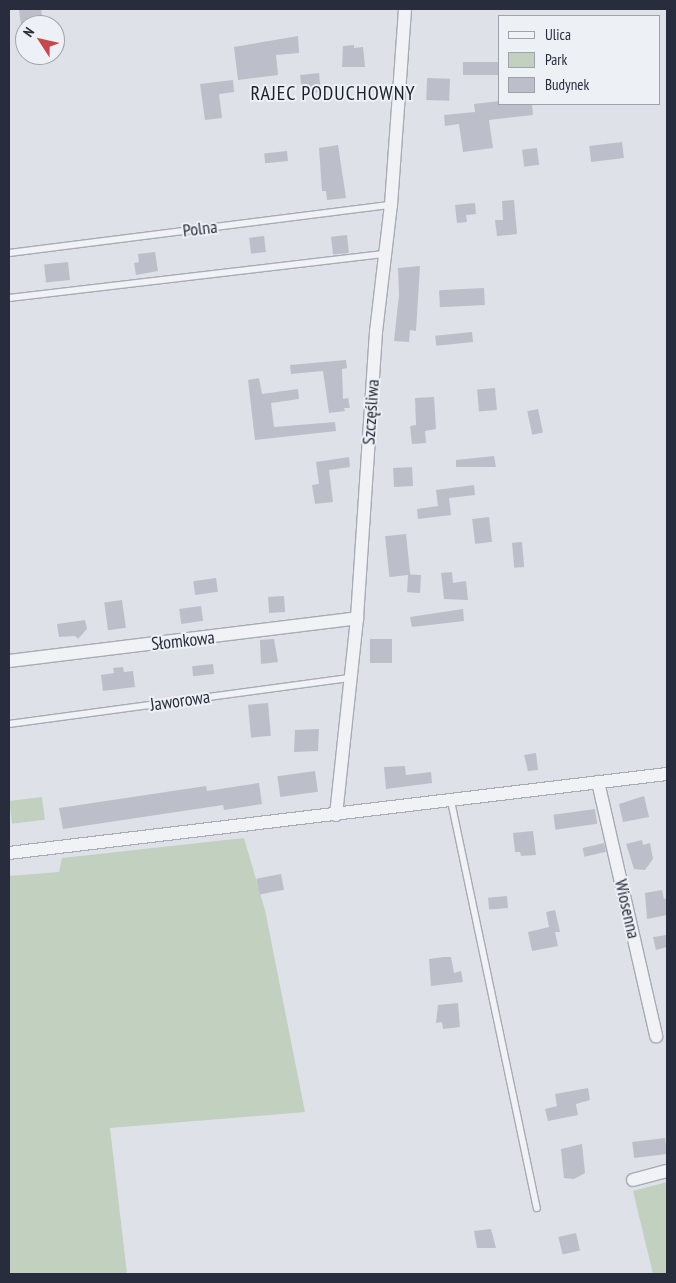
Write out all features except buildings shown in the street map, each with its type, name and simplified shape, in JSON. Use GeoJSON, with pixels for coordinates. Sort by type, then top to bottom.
{"type":"FeatureCollection","features":[{"type":"Feature","properties":{"kind":"street","name":"Szczęśliwa"},"geometry":{"type":"LineString","coordinates":[[336,815],[357,618],[383,254],[391,205],[405,9]]}},
{"type":"Feature","properties":{"kind":"street","name":"Słomkowa"},"geometry":{"type":"LineString","coordinates":[[9,661],[357,618]]}},
{"type":"Feature","properties":{"kind":"street"},"geometry":{"type":"LineString","coordinates":[[9,853],[667,774]]}},
{"type":"Feature","properties":{"kind":"street","name":"Wiosenna"},"geometry":{"type":"LineString","coordinates":[[598,782],[656,1036]]}},
{"type":"Feature","properties":{"kind":"street"},"geometry":{"type":"LineString","coordinates":[[633,1180],[667,1171]]}},
{"type":"Feature","properties":{"kind":"lane","name":"Polna"},"geometry":{"type":"LineString","coordinates":[[9,253],[391,205]]}},
{"type":"Feature","properties":{"kind":"lane"},"geometry":{"type":"LineString","coordinates":[[9,298],[383,254]]}},
{"type":"Feature","properties":{"kind":"lane","name":"Jaworowa"},"geometry":{"type":"LineString","coordinates":[[9,724],[351,678]]}},
{"type":"Feature","properties":{"kind":"lane"},"geometry":{"type":"LineString","coordinates":[[451,801],[536,1208]]}},
{"type":"Feature","properties":{"kind":"green space"},"geometry":{"type":"Polygon","coordinates":[[[42,797],[45,820],[12,824],[9,801],[42,797]]]}},
{"type":"Feature","properties":{"kind":"green space"},"geometry":{"type":"Polygon","coordinates":[[[244,838],[265,910],[305,1112],[110,1128],[127,1274],[9,1274],[9,876],[59,872],[62,858],[244,838]]]}},
{"type":"Feature","properties":{"kind":"green space"},"geometry":{"type":"Polygon","coordinates":[[[667,1182],[667,1274],[653,1274],[633,1191],[667,1182]]]}},
{"type":"Feature","properties":{"kind":"district","name":"RAJEC PODUCHOWNY"},"geometry":{"type":"Point","coordinates":[333,93]}}]}
